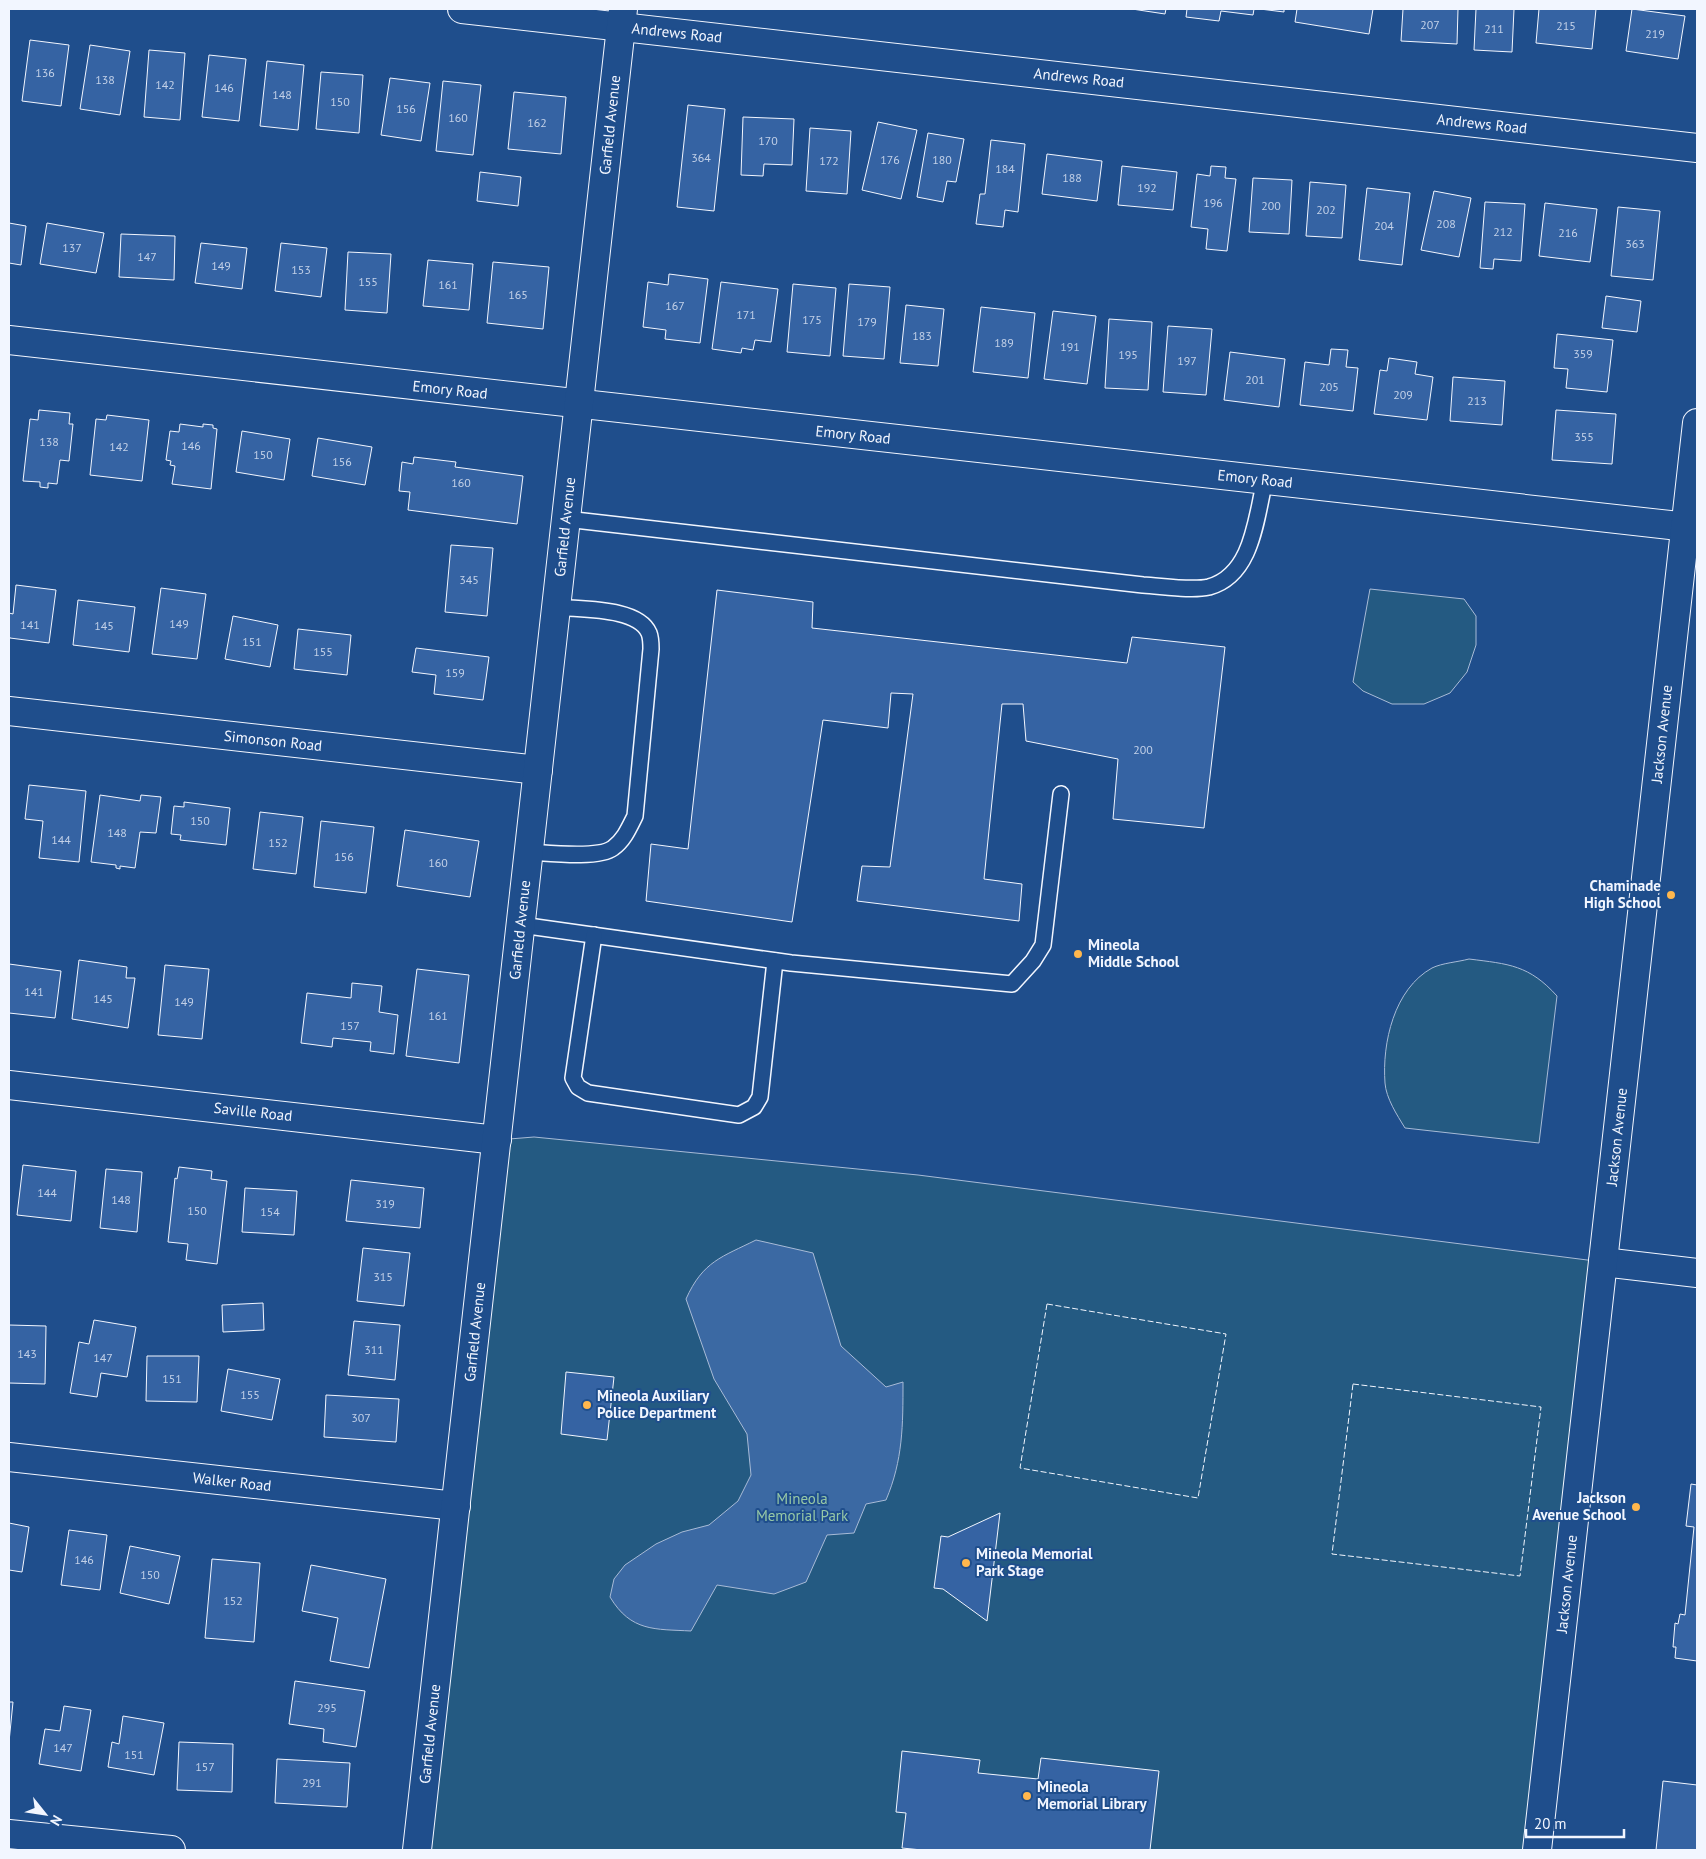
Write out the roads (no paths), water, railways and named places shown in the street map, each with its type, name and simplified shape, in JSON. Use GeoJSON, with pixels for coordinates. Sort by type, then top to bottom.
{"type":"FeatureCollection","features":[{"type":"Feature","properties":{"kind":"street","name":"Andrews Road"},"geometry":{"type":"LineString","coordinates":[[462,9],[622,18],[1697,148]]}},
{"type":"Feature","properties":{"kind":"street","name":"Garfield Avenue"},"geometry":{"type":"LineString","coordinates":[[417,1850],[622,18]]}},
{"type":"Feature","properties":{"kind":"street","name":"Emory Road"},"geometry":{"type":"LineString","coordinates":[[9,340],[579,405],[1692,527]]}},
{"type":"Feature","properties":{"kind":"street","name":"Jackson Avenue"},"geometry":{"type":"LineString","coordinates":[[1537,1850],[1603,1262],[1692,527],[1697,423]]}},
{"type":"Feature","properties":{"kind":"street","name":"Simonson Road"},"geometry":{"type":"LineString","coordinates":[[9,711],[538,770]]}},
{"type":"Feature","properties":{"kind":"street","name":"Saville Road"},"geometry":{"type":"LineString","coordinates":[[9,1085],[497,1140]]}},
{"type":"Feature","properties":{"kind":"street"},"geometry":{"type":"LineString","coordinates":[[1603,1262],[1697,1273]]}},
{"type":"Feature","properties":{"kind":"street","name":"Walker Road"},"geometry":{"type":"LineString","coordinates":[[9,1457],[456,1506]]}},
{"type":"Feature","properties":{"kind":"street"},"geometry":{"type":"LineString","coordinates":[[9,1834],[171,1850]]}},
{"type":"Feature","properties":{"kind":"lane"},"geometry":{"type":"LineString","coordinates":[[566,520],[1144,585],[1209,587],[1230,576],[1243,560],[1250,541],[1265,480]]}},
{"type":"Feature","properties":{"kind":"lane"},"geometry":{"type":"LineString","coordinates":[[529,852],[582,855],[612,850],[628,832],[635,816],[651,649],[650,634],[641,622],[628,614],[556,607]]}},
{"type":"Feature","properties":{"kind":"lane"},"geometry":{"type":"LineString","coordinates":[[521,925],[775,961],[1012,984],[1034,961],[1043,945],[1062,794]]}},
{"type":"Feature","properties":{"kind":"lane"},"geometry":{"type":"LineString","coordinates":[[594,935],[573,1078],[578,1087],[588,1093],[739,1115],[754,1107],[760,1097],[775,961]]}},
{"type":"Feature","properties":{"kind":"place","name":"Chaminade High School"},"geometry":{"type":"Point","coordinates":[1671,895]}},
{"type":"Feature","properties":{"kind":"place","name":"Mineola Middle School"},"geometry":{"type":"Point","coordinates":[1078,954]}},
{"type":"Feature","properties":{"kind":"place","name":"Mineola Auxiliary Police Department"},"geometry":{"type":"Point","coordinates":[587,1405]}},
{"type":"Feature","properties":{"kind":"place","name":"Jackson Avenue School"},"geometry":{"type":"Point","coordinates":[1636,1507]}},
{"type":"Feature","properties":{"kind":"place","name":"Mineola Memorial Park Stage"},"geometry":{"type":"Point","coordinates":[966,1563]}},
{"type":"Feature","properties":{"kind":"place","name":"Mineola Memorial Library"},"geometry":{"type":"Point","coordinates":[1027,1796]}},
{"type":"Feature","properties":{"kind":"park label","name":"Mineola Memorial Park"},"geometry":{"type":"Point","coordinates":[802,1508]}}]}
